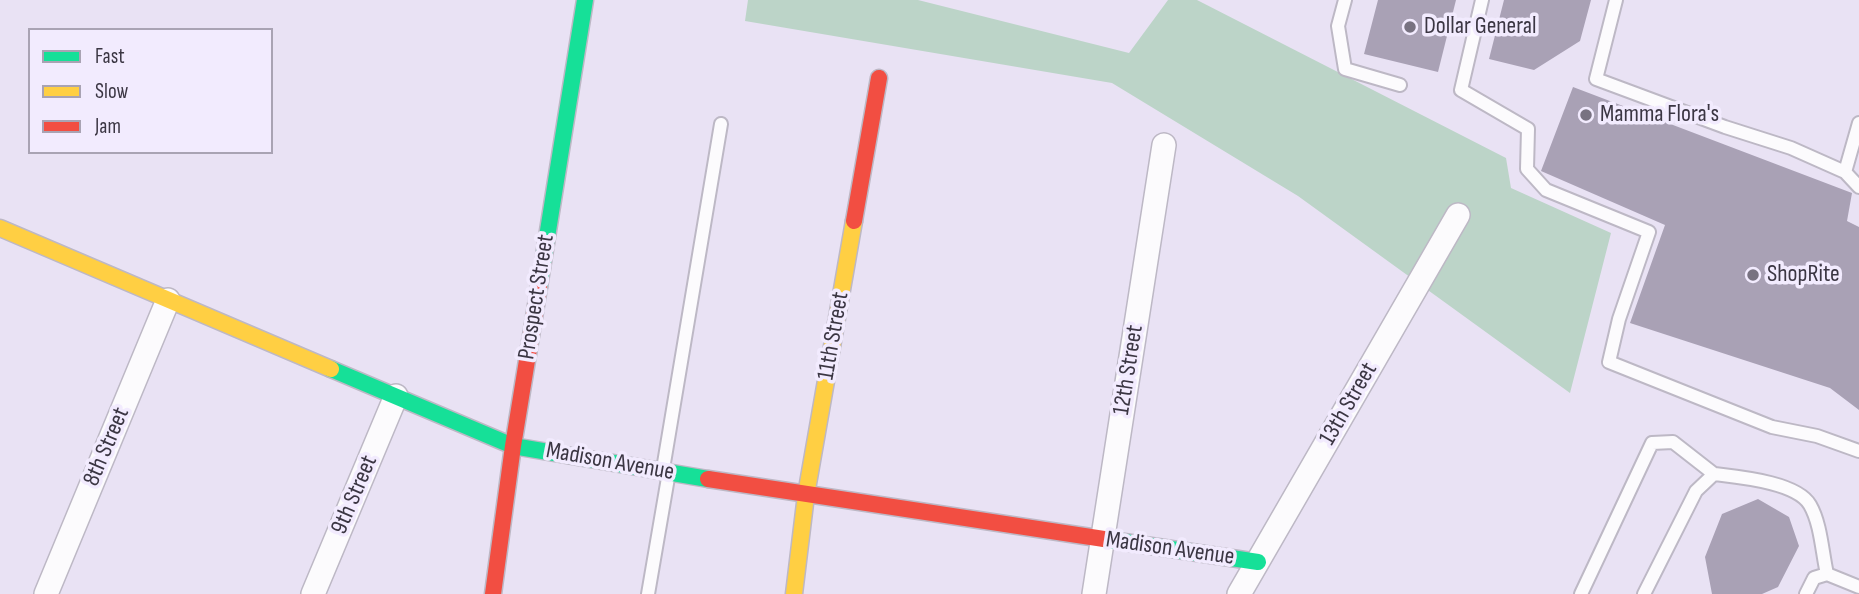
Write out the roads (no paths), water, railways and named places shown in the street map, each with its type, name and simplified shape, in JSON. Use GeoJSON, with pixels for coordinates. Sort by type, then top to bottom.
{"type":"FeatureCollection","features":[{"type":"Feature","properties":{"kind":"street","name":"Prospect Street"},"geometry":{"type":"LineString","coordinates":[[493,594],[513,446],[585,0]]}},
{"type":"Feature","properties":{"kind":"street","name":"11th Street"},"geometry":{"type":"LineString","coordinates":[[794,594],[806,495],[880,78]]}},
{"type":"Feature","properties":{"kind":"street","name":"12th Street"},"geometry":{"type":"LineString","coordinates":[[1094,594],[1164,145]]}},
{"type":"Feature","properties":{"kind":"street","name":"13th Street"},"geometry":{"type":"LineString","coordinates":[[1239,594],[1458,215]]}},
{"type":"Feature","properties":{"kind":"street","name":"Madison Avenue"},"geometry":{"type":"LineString","coordinates":[[0,228],[513,446],[806,495],[1258,562]]}},
{"type":"Feature","properties":{"kind":"street","name":"8th Street"},"geometry":{"type":"LineString","coordinates":[[46,594],[168,300]]}},
{"type":"Feature","properties":{"kind":"street","name":"9th Street"},"geometry":{"type":"LineString","coordinates":[[313,594],[396,396]]}},
{"type":"Feature","properties":{"kind":"lane"},"geometry":{"type":"LineString","coordinates":[[1345,0],[1338,26],[1345,69],[1400,85]]}},
{"type":"Feature","properties":{"kind":"lane"},"geometry":{"type":"LineString","coordinates":[[1482,0],[1461,90],[1528,129],[1527,169],[1546,190],[1649,232],[1619,319],[1609,362],[1772,427],[1817,436],[1859,451]]}},
{"type":"Feature","properties":{"kind":"lane"},"geometry":{"type":"LineString","coordinates":[[1616,0],[1596,79],[1725,127],[1791,148],[1845,172],[1859,187]]}},
{"type":"Feature","properties":{"kind":"lane"},"geometry":{"type":"LineString","coordinates":[[1845,172],[1859,123]]}},
{"type":"Feature","properties":{"kind":"lane"},"geometry":{"type":"LineString","coordinates":[[648,594],[721,124]]}},
{"type":"Feature","properties":{"kind":"lane"},"geometry":{"type":"LineString","coordinates":[[1581,594],[1652,443],[1674,442],[1714,474],[1764,480],[1790,490],[1810,503],[1827,574]]}},
{"type":"Feature","properties":{"kind":"lane"},"geometry":{"type":"LineString","coordinates":[[1644,594],[1696,491],[1714,474]]}},
{"type":"Feature","properties":{"kind":"lane"},"geometry":{"type":"LineString","coordinates":[[1807,594],[1814,578],[1827,574],[1859,587]]}},
{"type":"Feature","properties":{"kind":"place","name":"Dollar General"},"geometry":{"type":"Point","coordinates":[1410,27]}},
{"type":"Feature","properties":{"kind":"place","name":"Mamma Flora's"},"geometry":{"type":"Point","coordinates":[1586,115]}},
{"type":"Feature","properties":{"kind":"place","name":"ShopRite"},"geometry":{"type":"Point","coordinates":[1753,275]}}]}
